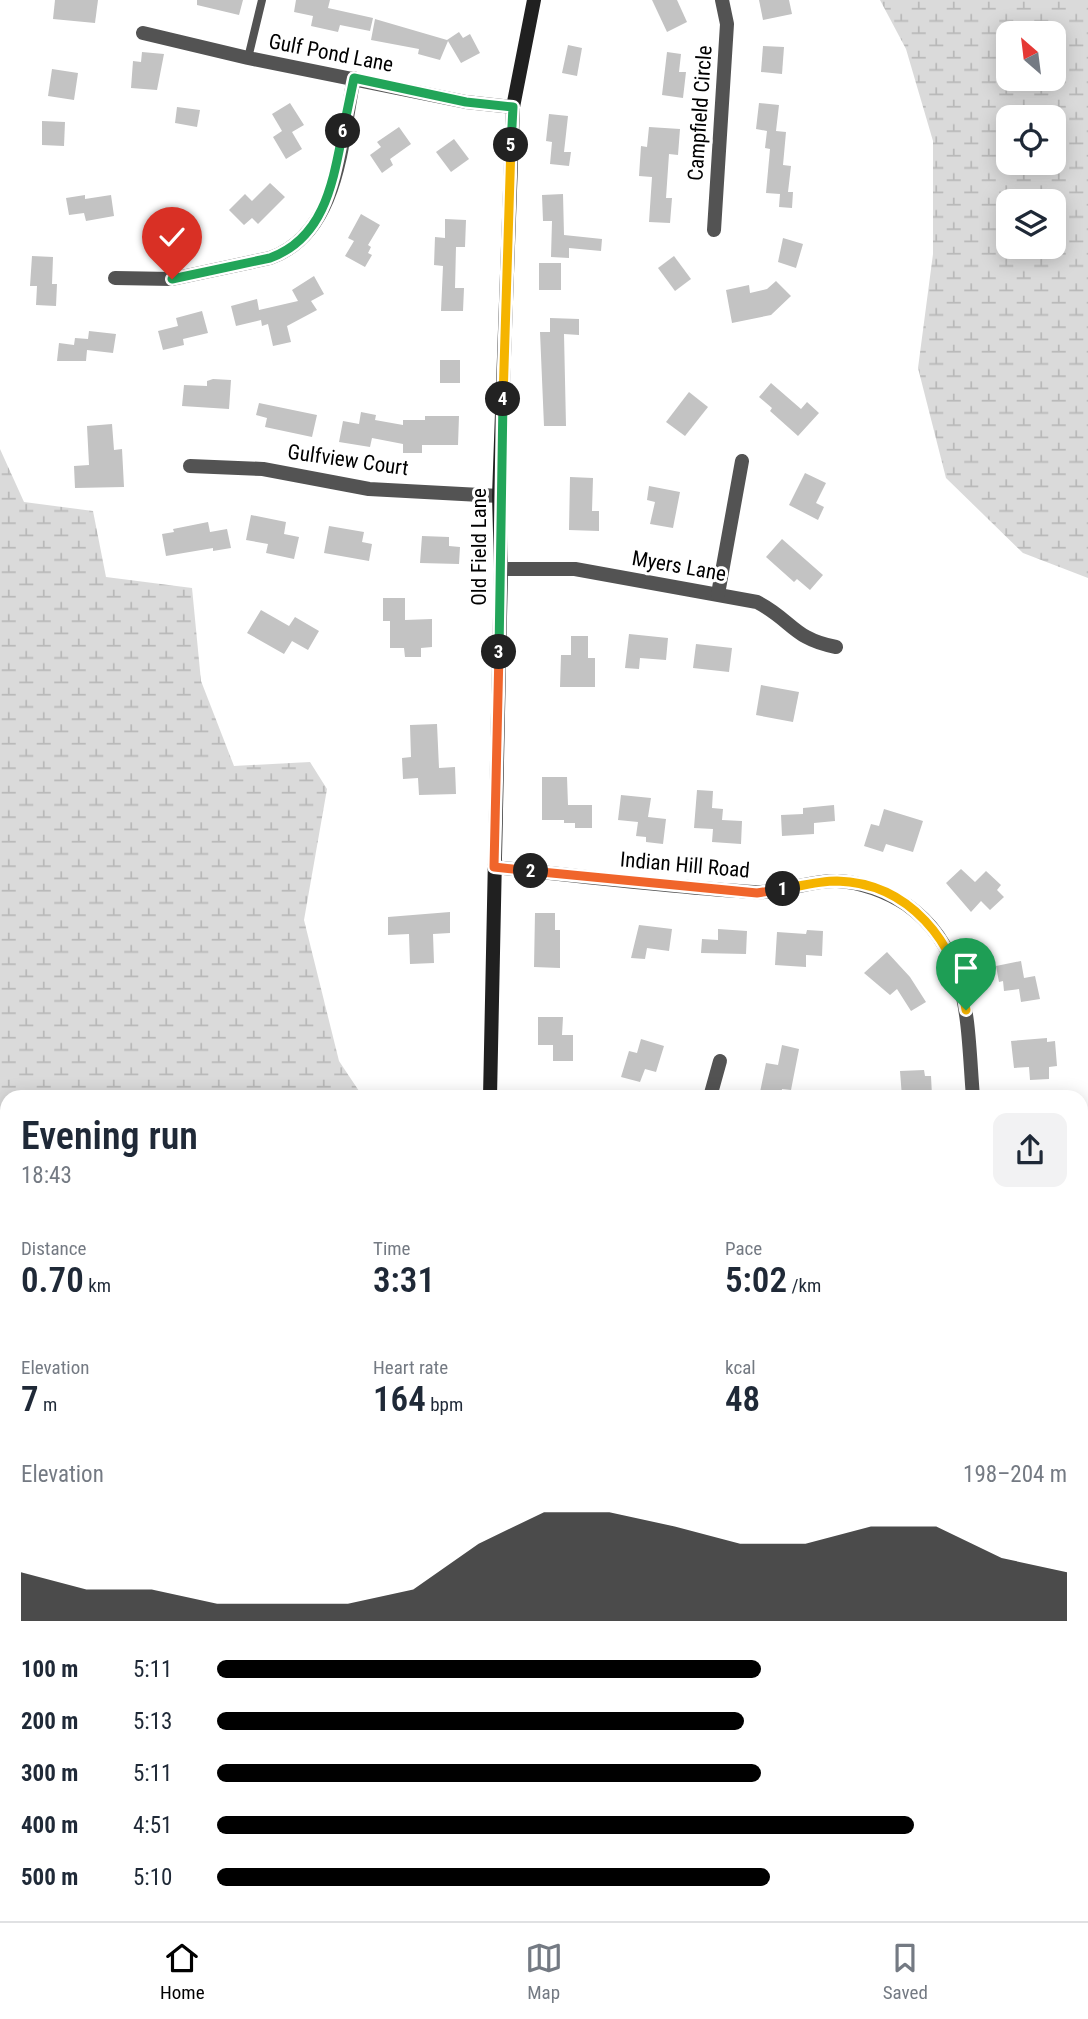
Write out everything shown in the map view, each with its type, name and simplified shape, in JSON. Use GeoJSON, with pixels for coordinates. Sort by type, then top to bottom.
{"type":"FeatureCollection","features":[{"type":"Feature","properties":{"kind":"street","name":"Old Field Lane"},"geometry":{"type":"LineString","coordinates":[[490,1090],[501,569],[499,496],[513,107],[534,0]]}},
{"type":"Feature","properties":{"kind":"street","name":"Campfield Circle"},"geometry":{"type":"LineString","coordinates":[[714,230],[727,24],[722,0]]}},
{"type":"Feature","properties":{"kind":"street","name":"Gulf Pond Lane"},"geometry":{"type":"LineString","coordinates":[[143,33],[248,58],[466,102],[513,107]]}},
{"type":"Feature","properties":{"kind":"street"},"geometry":{"type":"LineString","coordinates":[[115,278],[172,279],[270,258],[300,240],[311,229],[331,191],[354,78]]}},
{"type":"Feature","properties":{"kind":"street"},"geometry":{"type":"LineString","coordinates":[[718,594],[742,461]]}},
{"type":"Feature","properties":{"kind":"street","name":"Gulfview Court"},"geometry":{"type":"LineString","coordinates":[[190,466],[263,469],[369,489],[499,496]]}},
{"type":"Feature","properties":{"kind":"street","name":"Myers Lane"},"geometry":{"type":"LineString","coordinates":[[501,569],[575,569],[757,603],[774,611],[800,636],[836,647]]}},
{"type":"Feature","properties":{"kind":"street","name":"Indian Hill Road"},"geometry":{"type":"LineString","coordinates":[[494,867],[757,893],[837,881],[868,887],[896,897],[934,927],[955,964],[964,996],[972,1090]]}},
{"type":"Feature","properties":{"kind":"street"},"geometry":{"type":"LineString","coordinates":[[712,1090],[720,1061]]}},
{"type":"Feature","properties":{"kind":"lane"},"geometry":{"type":"LineString","coordinates":[[248,58],[262,0]]}},
{"type":"Feature","properties":{"kind":"green space"},"geometry":{"type":"Polygon","coordinates":[[[880,0],[1088,0],[1088,578],[1023,553],[946,478],[918,368],[933,254],[933,141],[906,49],[880,0]]]}},
{"type":"Feature","properties":{"kind":"green space"},"geometry":{"type":"Polygon","coordinates":[[[0,449],[24,502],[93,511],[106,577],[192,588],[201,681],[234,766],[310,762],[327,789],[304,920],[339,1061],[358,1090],[0,1090],[0,449]]]}},
{"type":"Feature","properties":{"kind":"building"},"geometry":{"type":"Polygon","coordinates":[[[55,0],[98,0],[95,23],[53,19],[55,0]]]}},
{"type":"Feature","properties":{"kind":"building"},"geometry":{"type":"Polygon","coordinates":[[[197,0],[243,0],[239,15],[197,5],[197,0]]]}},
{"type":"Feature","properties":{"kind":"building"},"geometry":{"type":"Polygon","coordinates":[[[296,0],[330,0],[328,8],[373,18],[370,31],[340,25],[338,32],[311,26],[313,16],[294,12],[296,0]]]}},
{"type":"Feature","properties":{"kind":"building"},"geometry":{"type":"Polygon","coordinates":[[[652,0],[677,0],[687,22],[667,32],[652,0]]]}},
{"type":"Feature","properties":{"kind":"building"},"geometry":{"type":"Polygon","coordinates":[[[759,0],[789,0],[792,14],[763,20],[759,0]]]}},
{"type":"Feature","properties":{"kind":"building"},"geometry":{"type":"Polygon","coordinates":[[[375,19],[447,40],[459,32],[463,38],[470,34],[480,53],[461,63],[448,41],[440,60],[418,54],[419,49],[371,40],[375,19]]]}},
{"type":"Feature","properties":{"kind":"building"},"geometry":{"type":"Polygon","coordinates":[[[568,45],[582,48],[577,76],[562,73],[568,45]]]}},
{"type":"Feature","properties":{"kind":"building"},"geometry":{"type":"Polygon","coordinates":[[[763,46],[784,47],[782,74],[761,72],[763,46]]]}},
{"type":"Feature","properties":{"kind":"building"},"geometry":{"type":"Polygon","coordinates":[[[142,52],[164,54],[157,90],[131,88],[133,61],[141,62],[142,52]]]}},
{"type":"Feature","properties":{"kind":"building"},"geometry":{"type":"Polygon","coordinates":[[[667,52],[681,54],[679,72],[686,72],[683,98],[662,95],[667,52]]]}},
{"type":"Feature","properties":{"kind":"building"},"geometry":{"type":"Polygon","coordinates":[[[52,69],[78,73],[74,100],[48,96],[52,69]]]}},
{"type":"Feature","properties":{"kind":"building"},"geometry":{"type":"Polygon","coordinates":[[[290,103],[304,125],[292,132],[302,149],[286,159],[273,137],[282,131],[272,114],[290,103]]]}},
{"type":"Feature","properties":{"kind":"building"},"geometry":{"type":"Polygon","coordinates":[[[759,103],[779,105],[776,131],[786,132],[783,165],[791,166],[788,192],[793,192],[792,208],[779,207],[780,194],[766,193],[770,149],[765,148],[767,131],[756,129],[759,103]]]}},
{"type":"Feature","properties":{"kind":"building"},"geometry":{"type":"Polygon","coordinates":[[[177,107],[200,110],[197,127],[175,123],[177,107]]]}},
{"type":"Feature","properties":{"kind":"building"},"geometry":{"type":"Polygon","coordinates":[[[549,114],[568,116],[564,152],[571,152],[569,166],[550,164],[552,142],[546,141],[549,114]]]}},
{"type":"Feature","properties":{"kind":"building"},"geometry":{"type":"Polygon","coordinates":[[[42,121],[65,122],[64,146],[42,145],[42,121]]]}},
{"type":"Feature","properties":{"kind":"building"},"geometry":{"type":"Polygon","coordinates":[[[399,127],[411,144],[390,159],[393,165],[382,173],[370,155],[381,147],[377,142],[399,127]]]}},
{"type":"Feature","properties":{"kind":"building"},"geometry":{"type":"Polygon","coordinates":[[[649,127],[680,129],[678,155],[669,154],[666,198],[672,198],[670,223],[649,222],[652,177],[639,176],[641,146],[647,147],[649,127]]]}},
{"type":"Feature","properties":{"kind":"building"},"geometry":{"type":"Polygon","coordinates":[[[454,139],[469,159],[451,172],[436,152],[454,139]]]}},
{"type":"Feature","properties":{"kind":"building"},"geometry":{"type":"Polygon","coordinates":[[[270,183],[285,197],[258,224],[252,218],[244,225],[229,210],[245,194],[252,201],[270,183]]]}},
{"type":"Feature","properties":{"kind":"building"},"geometry":{"type":"Polygon","coordinates":[[[563,194],[564,235],[602,239],[601,251],[569,248],[569,258],[551,257],[552,221],[543,221],[542,195],[563,194]]]}},
{"type":"Feature","properties":{"kind":"building"},"geometry":{"type":"Polygon","coordinates":[[[85,195],[85,199],[111,195],[114,216],[86,221],[84,213],[69,215],[66,198],[85,195]]]}},
{"type":"Feature","properties":{"kind":"building"},"geometry":{"type":"Polygon","coordinates":[[[361,214],[380,225],[368,245],[371,247],[368,253],[372,255],[365,267],[345,256],[354,241],[348,238],[361,214]]]}},
{"type":"Feature","properties":{"kind":"building"},"geometry":{"type":"Polygon","coordinates":[[[168,215],[170,222],[194,216],[199,236],[171,243],[168,232],[152,236],[148,220],[168,215]]]}},
{"type":"Feature","properties":{"kind":"building"},"geometry":{"type":"Polygon","coordinates":[[[445,219],[466,220],[465,247],[456,247],[455,288],[464,288],[463,311],[441,311],[443,266],[434,265],[435,237],[445,238],[445,219]]]}},
{"type":"Feature","properties":{"kind":"building"},"geometry":{"type":"Polygon","coordinates":[[[783,238],[803,244],[796,268],[778,262],[783,238]]]}},
{"type":"Feature","properties":{"kind":"building"},"geometry":{"type":"Polygon","coordinates":[[[32,256],[53,257],[52,284],[57,284],[56,306],[36,305],[37,286],[30,286],[32,256]]]}},
{"type":"Feature","properties":{"kind":"building"},"geometry":{"type":"Polygon","coordinates":[[[674,256],[691,279],[675,291],[658,268],[674,256]]]}},
{"type":"Feature","properties":{"kind":"building"},"geometry":{"type":"Polygon","coordinates":[[[539,263],[561,263],[561,290],[539,290],[539,263]]]}},
{"type":"Feature","properties":{"kind":"building"},"geometry":{"type":"Polygon","coordinates":[[[314,276],[324,294],[311,301],[317,310],[287,326],[291,342],[273,346],[268,324],[262,326],[261,320],[236,326],[231,306],[257,299],[259,310],[298,301],[292,290],[314,276]]]}},
{"type":"Feature","properties":{"kind":"building"},"geometry":{"type":"Polygon","coordinates":[[[776,281],[791,296],[771,315],[732,323],[726,290],[749,285],[750,293],[767,289],[776,281]]]}},
{"type":"Feature","properties":{"kind":"building"},"geometry":{"type":"Polygon","coordinates":[[[202,311],[208,333],[183,339],[184,345],[163,350],[158,331],[178,326],[176,318],[202,311]]]}},
{"type":"Feature","properties":{"kind":"building"},"geometry":{"type":"Polygon","coordinates":[[[550,318],[579,319],[579,335],[564,334],[566,426],[544,426],[540,332],[550,332],[550,318]]]}},
{"type":"Feature","properties":{"kind":"building"},"geometry":{"type":"Polygon","coordinates":[[[89,331],[116,334],[113,353],[87,350],[86,361],[57,361],[59,343],[74,345],[75,338],[88,339],[89,331]]]}},
{"type":"Feature","properties":{"kind":"building"},"geometry":{"type":"Polygon","coordinates":[[[440,360],[460,360],[460,383],[440,383],[440,360]]]}},
{"type":"Feature","properties":{"kind":"building"},"geometry":{"type":"Polygon","coordinates":[[[231,380],[229,409],[182,406],[184,385],[207,386],[207,381],[231,380]]]}},
{"type":"Feature","properties":{"kind":"building"},"geometry":{"type":"Polygon","coordinates":[[[771,383],[801,409],[807,402],[819,413],[798,436],[770,411],[772,408],[759,397],[771,383]]]}},
{"type":"Feature","properties":{"kind":"building"},"geometry":{"type":"Polygon","coordinates":[[[689,392],[708,407],[685,436],[666,422],[689,392]]]}},
{"type":"Feature","properties":{"kind":"building"},"geometry":{"type":"Polygon","coordinates":[[[259,403],[317,415],[312,437],[265,427],[267,418],[256,415],[259,403]]]}},
{"type":"Feature","properties":{"kind":"building"},"geometry":{"type":"Polygon","coordinates":[[[361,412],[376,415],[375,420],[403,425],[403,420],[425,420],[425,416],[459,416],[458,445],[422,445],[422,453],[403,453],[403,444],[372,438],[370,447],[339,442],[343,421],[359,424],[361,412]]]}},
{"type":"Feature","properties":{"kind":"building"},"geometry":{"type":"Polygon","coordinates":[[[112,424],[114,450],[122,449],[124,487],[75,488],[74,466],[89,465],[87,426],[112,424]]]}},
{"type":"Feature","properties":{"kind":"building"},"geometry":{"type":"Polygon","coordinates":[[[805,473],[826,483],[816,503],[824,507],[818,520],[789,505],[805,473]]]}},
{"type":"Feature","properties":{"kind":"building"},"geometry":{"type":"Polygon","coordinates":[[[570,477],[593,478],[592,511],[599,511],[599,531],[569,530],[570,477]]]}},
{"type":"Feature","properties":{"kind":"building"},"geometry":{"type":"Polygon","coordinates":[[[649,486],[680,492],[673,528],[650,524],[655,502],[647,500],[649,486]]]}},
{"type":"Feature","properties":{"kind":"building"},"geometry":{"type":"Polygon","coordinates":[[[251,515],[286,522],[284,534],[299,537],[294,559],[266,553],[268,544],[246,540],[251,515]]]}},
{"type":"Feature","properties":{"kind":"building"},"geometry":{"type":"Polygon","coordinates":[[[208,522],[210,532],[227,529],[231,548],[213,551],[213,548],[166,556],[162,534],[208,522]]]}},
{"type":"Feature","properties":{"kind":"building"},"geometry":{"type":"Polygon","coordinates":[[[329,526],[364,532],[362,542],[372,544],[369,561],[324,553],[329,526]]]}},
{"type":"Feature","properties":{"kind":"building"},"geometry":{"type":"Polygon","coordinates":[[[422,536],[449,537],[449,546],[460,547],[459,564],[420,563],[422,536]]]}},
{"type":"Feature","properties":{"kind":"building"},"geometry":{"type":"Polygon","coordinates":[[[782,539],[823,575],[810,590],[797,579],[794,582],[766,557],[782,539]]]}},
{"type":"Feature","properties":{"kind":"building"},"geometry":{"type":"Polygon","coordinates":[[[383,598],[405,598],[405,620],[432,619],[432,647],[421,648],[421,657],[405,657],[404,648],[390,648],[390,621],[383,621],[383,598]]]}},
{"type":"Feature","properties":{"kind":"building"},"geometry":{"type":"Polygon","coordinates":[[[261,610],[289,626],[295,617],[319,631],[308,650],[292,641],[284,654],[247,633],[261,610]]]}},
{"type":"Feature","properties":{"kind":"building"},"geometry":{"type":"Polygon","coordinates":[[[629,634],[668,638],[666,660],[640,658],[639,669],[625,668],[629,634]]]}},
{"type":"Feature","properties":{"kind":"building"},"geometry":{"type":"Polygon","coordinates":[[[571,636],[588,636],[588,658],[595,658],[595,687],[560,687],[561,655],[571,655],[571,636]]]}},
{"type":"Feature","properties":{"kind":"building"},"geometry":{"type":"Polygon","coordinates":[[[696,644],[732,648],[729,672],[693,668],[696,644]]]}},
{"type":"Feature","properties":{"kind":"building"},"geometry":{"type":"Polygon","coordinates":[[[761,685],[799,692],[793,722],[756,715],[761,685]]]}},
{"type":"Feature","properties":{"kind":"building"},"geometry":{"type":"Polygon","coordinates":[[[437,724],[439,768],[455,767],[456,794],[419,795],[418,778],[403,779],[402,758],[411,757],[410,725],[437,724]]]}},
{"type":"Feature","properties":{"kind":"building"},"geometry":{"type":"Polygon","coordinates":[[[542,777],[567,777],[568,805],[592,805],[592,828],[575,828],[575,823],[564,823],[564,820],[542,820],[542,777]]]}},
{"type":"Feature","properties":{"kind":"building"},"geometry":{"type":"Polygon","coordinates":[[[697,790],[713,791],[712,808],[723,809],[722,820],[742,821],[741,844],[712,842],[713,829],[694,828],[697,790]]]}},
{"type":"Feature","properties":{"kind":"building"},"geometry":{"type":"Polygon","coordinates":[[[621,795],[651,798],[648,817],[666,819],[663,844],[646,842],[646,837],[636,836],[638,822],[618,820],[621,795]]]}},
{"type":"Feature","properties":{"kind":"building"},"geometry":{"type":"Polygon","coordinates":[[[834,805],[835,821],[814,823],[814,834],[782,836],[781,815],[803,814],[803,808],[834,805]]]}},
{"type":"Feature","properties":{"kind":"building"},"geometry":{"type":"Polygon","coordinates":[[[884,809],[923,821],[913,852],[886,844],[883,852],[864,846],[871,824],[879,826],[884,809]]]}},
{"type":"Feature","properties":{"kind":"building"},"geometry":{"type":"Polygon","coordinates":[[[961,869],[975,882],[986,871],[1001,885],[997,890],[1004,897],[990,910],[981,901],[971,912],[946,883],[961,869]]]}},
{"type":"Feature","properties":{"kind":"building"},"geometry":{"type":"Polygon","coordinates":[[[450,912],[450,933],[433,934],[434,963],[410,964],[409,934],[388,935],[388,917],[450,912]]]}},
{"type":"Feature","properties":{"kind":"building"},"geometry":{"type":"Polygon","coordinates":[[[535,913],[555,913],[555,930],[560,930],[560,968],[534,967],[535,913]]]}},
{"type":"Feature","properties":{"kind":"building"},"geometry":{"type":"Polygon","coordinates":[[[639,925],[672,929],[669,951],[647,948],[645,959],[631,958],[639,925]]]}},
{"type":"Feature","properties":{"kind":"building"},"geometry":{"type":"Polygon","coordinates":[[[718,929],[747,931],[746,954],[701,953],[702,939],[718,940],[718,929]]]}},
{"type":"Feature","properties":{"kind":"building"},"geometry":{"type":"Polygon","coordinates":[[[807,930],[823,931],[822,956],[806,955],[806,967],[775,965],[777,932],[806,934],[807,930]]]}},
{"type":"Feature","properties":{"kind":"building"},"geometry":{"type":"Polygon","coordinates":[[[887,952],[910,977],[926,1002],[911,1011],[897,989],[890,995],[864,973],[887,952]]]}},
{"type":"Feature","properties":{"kind":"building"},"geometry":{"type":"Polygon","coordinates":[[[1021,961],[1024,978],[1035,976],[1040,999],[1021,1002],[1019,989],[1004,991],[1003,981],[999,982],[996,966],[1021,961]]]}},
{"type":"Feature","properties":{"kind":"building"},"geometry":{"type":"Polygon","coordinates":[[[538,1017],[563,1017],[562,1035],[573,1035],[573,1061],[553,1061],[553,1045],[538,1045],[538,1017]]]}},
{"type":"Feature","properties":{"kind":"building"},"geometry":{"type":"Polygon","coordinates":[[[1047,1038],[1047,1042],[1055,1041],[1057,1066],[1049,1067],[1049,1079],[1030,1080],[1029,1067],[1014,1068],[1011,1041],[1047,1038]]]}},
{"type":"Feature","properties":{"kind":"building"},"geometry":{"type":"Polygon","coordinates":[[[641,1039],[664,1046],[656,1072],[645,1069],[640,1082],[621,1077],[629,1051],[637,1053],[641,1039]]]}},
{"type":"Feature","properties":{"kind":"building"},"geometry":{"type":"Polygon","coordinates":[[[782,1045],[799,1049],[791,1090],[760,1090],[766,1063],[778,1065],[782,1045]]]}},
{"type":"Feature","properties":{"kind":"building"},"geometry":{"type":"Polygon","coordinates":[[[924,1070],[925,1076],[931,1076],[932,1090],[901,1090],[900,1071],[924,1070]]]}},
{"type":"Feature","properties":{"kind":"route"},"geometry":{"type":"LineString","coordinates":[[172,279],[270,258],[282,253],[311,229],[331,191],[354,78],[466,102],[513,107],[499,496],[501,569],[494,867],[757,893],[837,881],[868,887],[896,897],[934,927],[958,971],[966,1010]]}}]}
